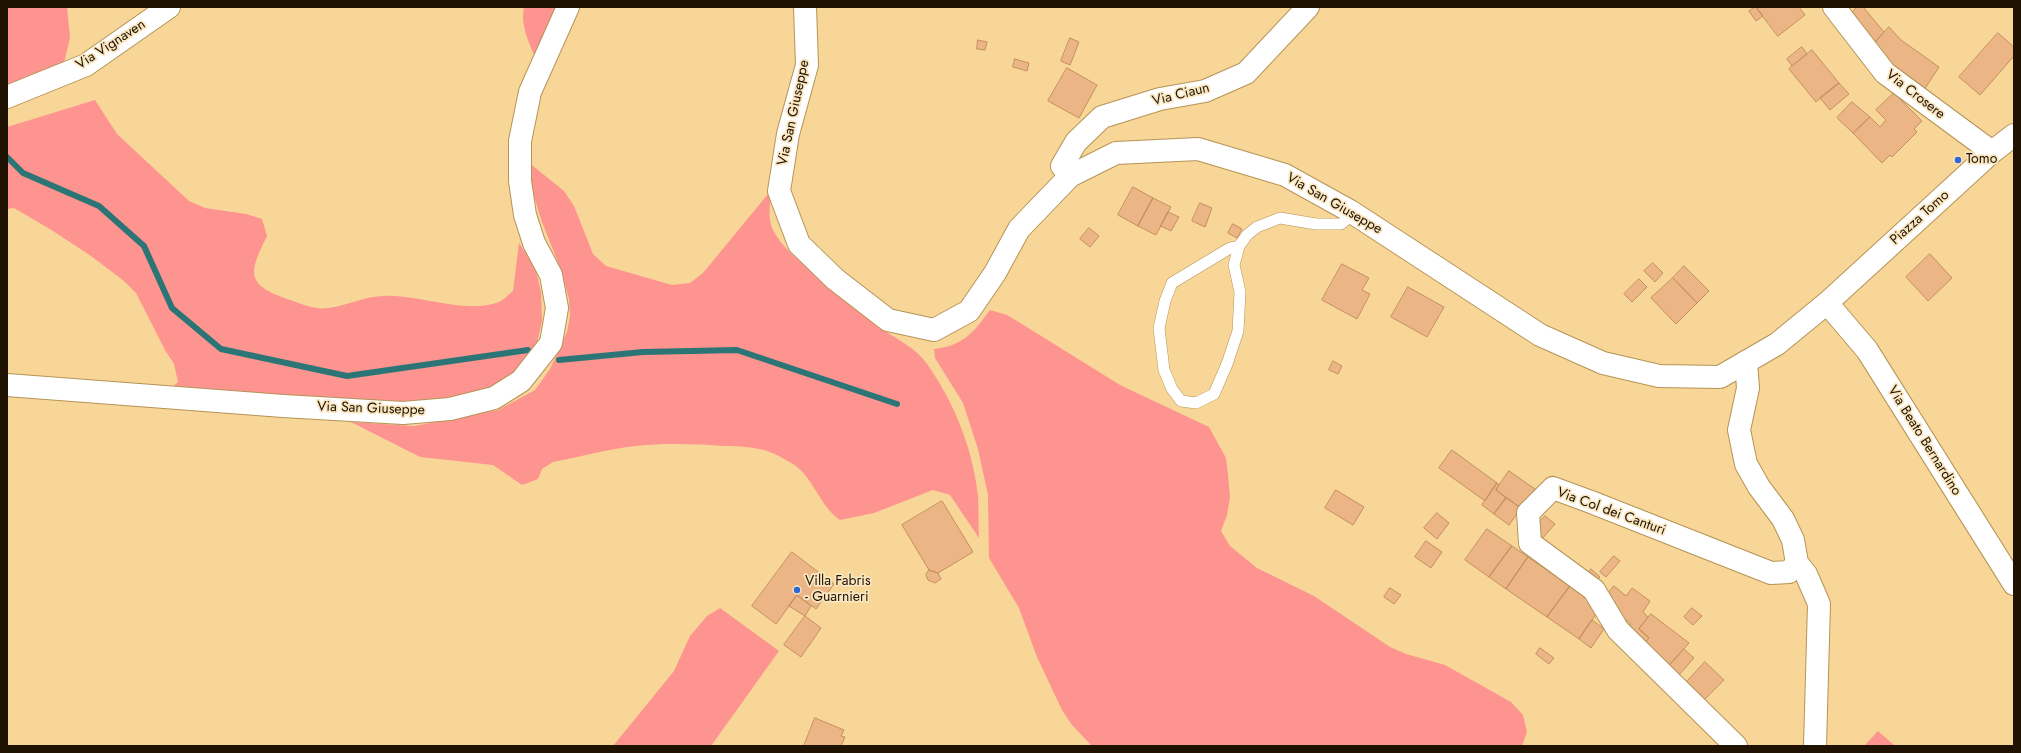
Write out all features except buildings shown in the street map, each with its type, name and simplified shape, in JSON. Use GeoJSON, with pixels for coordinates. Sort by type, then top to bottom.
{"type":"FeatureCollection","features":[{"type":"Feature","properties":{"kind":"street","name":"Via Vignaven"},"geometry":{"type":"LineString","coordinates":[[7,97],[86,65],[168,7]]}},
{"type":"Feature","properties":{"kind":"street","name":"Via San Giuseppe"},"geometry":{"type":"LineString","coordinates":[[7,385],[283,406],[402,413],[450,409],[494,398],[521,381],[551,343],[557,308],[551,275],[534,242],[524,215],[520,180],[520,140],[530,92],[568,7]]}},
{"type":"Feature","properties":{"kind":"street","name":"Via San Giuseppe"},"geometry":{"type":"LineString","coordinates":[[805,7],[807,65],[788,134],[778,191],[799,244],[835,279],[888,320],[934,330],[969,311],[995,273],[1019,229],[1070,176],[1116,153],[1198,148],[1285,175],[1354,214],[1540,335],[1603,363],[1659,376],[1720,378],[1777,344],[1827,303]]}},
{"type":"Feature","properties":{"kind":"street","name":"Via Ciaun"},"geometry":{"type":"LineString","coordinates":[[1070,176],[1062,166],[1076,142],[1102,117],[1160,99],[1205,91],[1246,73],[1308,7]]}},
{"type":"Feature","properties":{"kind":"street","name":"Via Crosere"},"geometry":{"type":"LineString","coordinates":[[1834,7],[1885,73],[1992,152]]}},
{"type":"Feature","properties":{"kind":"street","name":"Piazza Tomo"},"geometry":{"type":"LineString","coordinates":[[1827,303],[1992,152],[2014,135]]}},
{"type":"Feature","properties":{"kind":"street","name":"Via Beato Bernardino"},"geometry":{"type":"LineString","coordinates":[[1827,303],[1867,350],[2014,584]]}},
{"type":"Feature","properties":{"kind":"street"},"geometry":{"type":"LineString","coordinates":[[1746,362],[1748,388],[1739,430],[1746,464],[1759,488],[1783,519],[1793,540],[1797,563],[1806,574],[1819,604],[1815,746]]}},
{"type":"Feature","properties":{"kind":"street","name":"Via Col dei Canturi"},"geometry":{"type":"LineString","coordinates":[[1736,746],[1618,630],[1594,590],[1530,543],[1528,513],[1553,488],[1771,573],[1789,572],[1797,563]]}},
{"type":"Feature","properties":{"kind":"lane"},"geometry":{"type":"LineString","coordinates":[[1239,246],[1230,248],[1188,272],[1172,284],[1167,295],[1158,328],[1160,345],[1164,370],[1172,389],[1181,401],[1196,403],[1214,394],[1227,364],[1238,331],[1240,292],[1234,265],[1239,246],[1247,235],[1257,227],[1280,218],[1316,224],[1341,224],[1354,214]]}},
{"type":"Feature","properties":{"kind":"shaded area"},"geometry":{"type":"Polygon","coordinates":[[[7,7],[67,7],[70,38],[63,67],[7,95],[7,7]]]}},
{"type":"Feature","properties":{"kind":"shaded area"},"geometry":{"type":"Polygon","coordinates":[[[524,7],[566,7],[538,63],[529,43],[523,21],[524,7]]]}},
{"type":"Feature","properties":{"kind":"shaded area"},"geometry":{"type":"Polygon","coordinates":[[[95,100],[117,134],[189,201],[205,208],[246,214],[262,219],[267,236],[256,260],[254,269],[255,277],[258,283],[265,289],[276,295],[304,305],[318,308],[328,308],[377,296],[398,296],[471,306],[499,302],[513,291],[519,243],[535,267],[541,292],[542,321],[536,347],[512,378],[470,398],[386,404],[165,393],[178,382],[174,364],[165,350],[136,293],[124,281],[91,256],[53,231],[14,208],[7,209],[7,127],[95,100]]]}},
{"type":"Feature","properties":{"kind":"shaded area"},"geometry":{"type":"Polygon","coordinates":[[[524,152],[533,166],[564,191],[574,206],[593,254],[606,266],[672,285],[690,283],[703,273],[773,188],[770,204],[771,225],[776,236],[785,247],[799,261],[854,308],[918,353],[923,358],[946,394],[961,427],[972,461],[978,496],[979,538],[950,495],[933,490],[874,513],[840,520],[826,507],[811,483],[799,469],[774,454],[759,449],[680,444],[626,447],[553,462],[542,469],[538,479],[522,485],[493,465],[420,457],[351,422],[414,426],[498,410],[535,390],[550,369],[567,332],[570,316],[569,299],[561,270],[542,222],[530,184],[524,152]]]}},
{"type":"Feature","properties":{"kind":"shaded area"},"geometry":{"type":"Polygon","coordinates":[[[990,310],[1007,315],[1120,385],[1209,427],[1226,458],[1230,497],[1227,515],[1221,531],[1230,546],[1257,568],[1314,596],[1390,647],[1406,654],[1445,665],[1511,702],[1523,715],[1527,732],[1522,746],[1092,746],[1072,725],[1062,710],[1037,657],[1019,608],[989,558],[988,495],[978,449],[963,403],[935,358],[934,349],[953,345],[967,337],[979,325],[990,310]]]}},
{"type":"Feature","properties":{"kind":"shaded area"},"geometry":{"type":"Polygon","coordinates":[[[720,608],[779,651],[711,746],[613,746],[674,671],[690,636],[707,616],[720,608]]]}},
{"type":"Feature","properties":{"kind":"shaded area"},"geometry":{"type":"Polygon","coordinates":[[[1878,731],[1895,746],[1864,746],[1878,731]]]}},
{"type":"Feature","properties":{"kind":"waterway"},"geometry":{"type":"LineString","coordinates":[[7,157],[23,173],[99,206],[144,246],[172,308],[221,349],[347,376],[528,350]]}},
{"type":"Feature","properties":{"kind":"waterway"},"geometry":{"type":"LineString","coordinates":[[559,360],[643,352],[737,350],[897,404]]}},
{"type":"Feature","properties":{"kind":"place","name":"Tomo"},"geometry":{"type":"Point","coordinates":[1958,160]}},
{"type":"Feature","properties":{"kind":"place","name":"Villa Fabris - Guarnieri"},"geometry":{"type":"Point","coordinates":[797,590]}}]}
